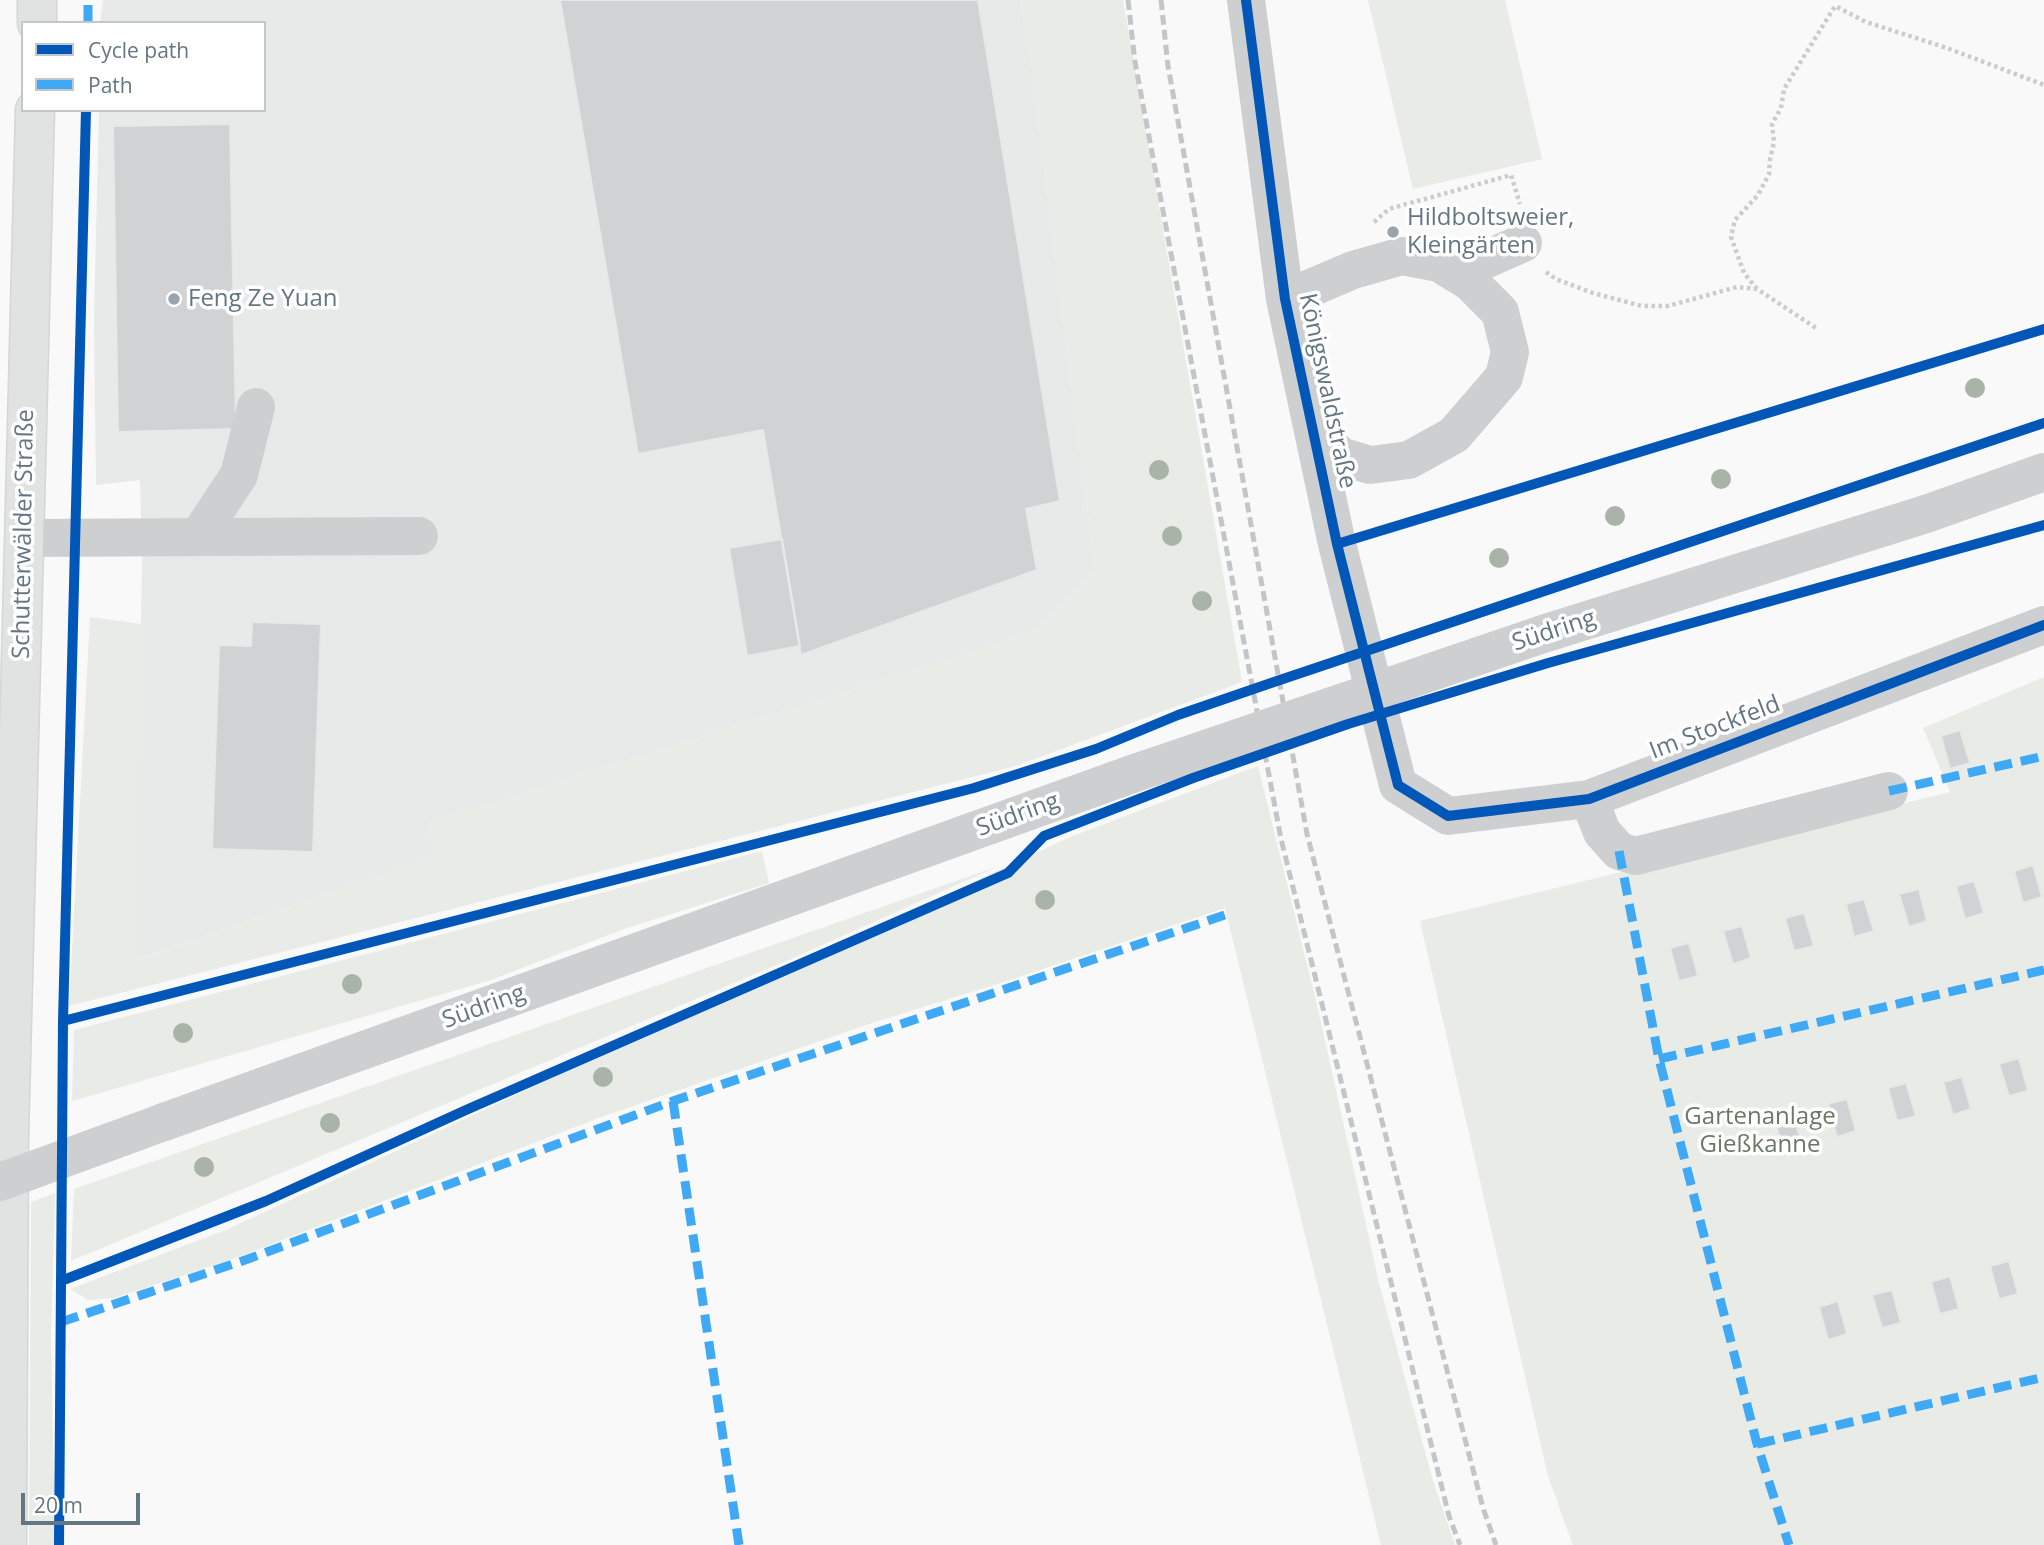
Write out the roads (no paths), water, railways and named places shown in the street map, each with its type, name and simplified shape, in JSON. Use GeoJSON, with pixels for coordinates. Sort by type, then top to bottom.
{"type":"FeatureCollection","features":[{"type":"Feature","properties":{"kind":"main road"},"geometry":{"type":"LineString","coordinates":[[37,0],[37,21]]}},
{"type":"Feature","properties":{"kind":"main road","name":"Schutterwälder Straße"},"geometry":{"type":"LineString","coordinates":[[7,1545],[9,1138],[34,112]]}},
{"type":"Feature","properties":{"kind":"street","name":"Königswaldstraße"},"geometry":{"type":"LineString","coordinates":[[1246,0],[1285,299],[1337,544],[1398,785]]}},
{"type":"Feature","properties":{"kind":"street"},"geometry":{"type":"LineString","coordinates":[[1455,273],[1522,243]]}},
{"type":"Feature","properties":{"kind":"street","name":"Königswaldstraße"},"geometry":{"type":"LineString","coordinates":[[1285,299],[1354,269],[1402,256],[1439,263],[1470,282],[1500,312],[1510,352],[1504,377],[1454,435],[1409,460],[1370,465],[1343,457],[1322,442],[1311,414]]}},
{"type":"Feature","properties":{"kind":"street"},"geometry":{"type":"LineString","coordinates":[[198,537],[239,475],[256,407]]}},
{"type":"Feature","properties":{"kind":"street","name":"Südring"},"geometry":{"type":"LineString","coordinates":[[0,1182],[1135,774],[1543,634],[1926,514],[2044,472]]}},
{"type":"Feature","properties":{"kind":"street"},"geometry":{"type":"LineString","coordinates":[[24,538],[419,536]]}},
{"type":"Feature","properties":{"kind":"street","name":"Im Stockfeld"},"geometry":{"type":"LineString","coordinates":[[1398,785],[1448,816],[1589,799],[2044,625]]}},
{"type":"Feature","properties":{"kind":"street"},"geometry":{"type":"LineString","coordinates":[[1589,799],[1602,832],[1619,850],[1636,856],[1889,791]]}},
{"type":"Feature","properties":{"kind":"railway"},"geometry":{"type":"LineString","coordinates":[[1128,0],[1135,62],[1281,839],[1449,1516],[1460,1545]]}},
{"type":"Feature","properties":{"kind":"railway"},"geometry":{"type":"LineString","coordinates":[[1161,0],[1168,66],[1307,834],[1483,1508],[1496,1545]]}},
{"type":"Feature","properties":{"kind":"place","name":"Hildboltsweier, Kleingärten"},"geometry":{"type":"Point","coordinates":[1393,232]}},
{"type":"Feature","properties":{"kind":"place","name":"Feng Ze Yuan"},"geometry":{"type":"Point","coordinates":[174,299]}},
{"type":"Feature","properties":{"kind":"park label","name":"Gartenanlage Gießkanne"},"geometry":{"type":"Point","coordinates":[1760,1131]}}]}
